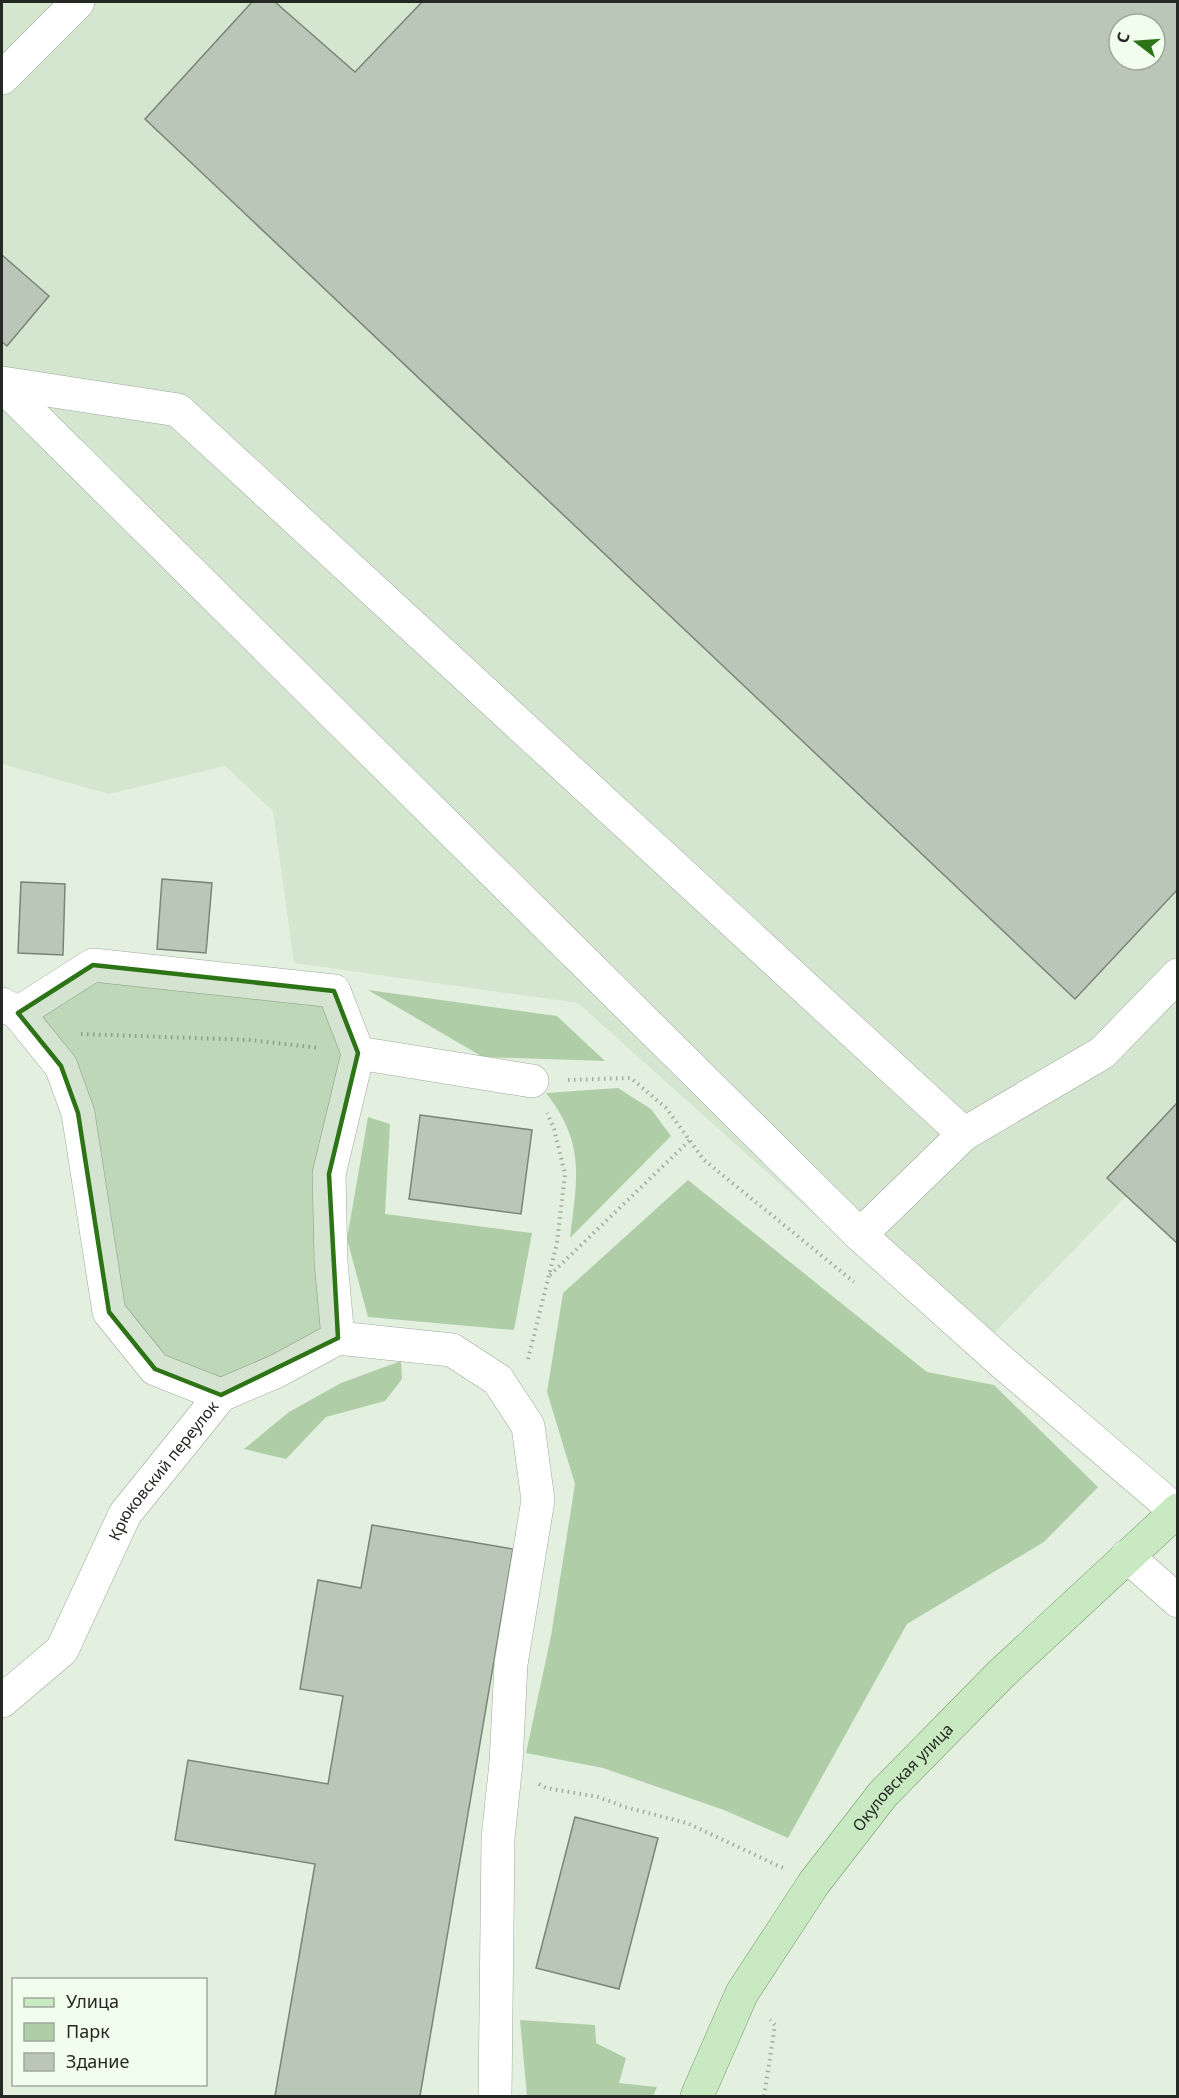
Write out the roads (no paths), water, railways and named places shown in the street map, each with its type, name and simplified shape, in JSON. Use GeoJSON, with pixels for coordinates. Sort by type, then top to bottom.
{"type":"FeatureCollection","features":[{"type":"Feature","properties":{"kind":"main road","name":"Окуловская улица"},"geometry":{"type":"LineString","coordinates":[[697,2097],[742,1993],[814,1883],[883,1794],[1002,1674],[1177,1511]]}},
{"type":"Feature","properties":{"kind":"street"},"geometry":{"type":"LineString","coordinates":[[2,78],[78,2]]}},
{"type":"Feature","properties":{"kind":"street"},"geometry":{"type":"LineString","coordinates":[[2,384],[178,410],[964,1134]]}},
{"type":"Feature","properties":{"kind":"street"},"geometry":{"type":"LineString","coordinates":[[2,384],[860,1235],[1003,1363],[1177,1511]]}},
{"type":"Feature","properties":{"kind":"street"},"geometry":{"type":"LineString","coordinates":[[220,1395],[155,1369],[109,1312],[78,1113],[61,1066],[39,1038],[10,1008],[93,965],[334,991],[358,1053],[329,1174],[331,1262],[338,1338],[452,1350],[498,1380],[528,1426],[538,1500],[511,1664],[506,1763],[498,1838],[495,2097]]}},
{"type":"Feature","properties":{"kind":"street"},"geometry":{"type":"LineString","coordinates":[[860,1235],[964,1134],[1102,1053],[1178,975]]}},
{"type":"Feature","properties":{"kind":"street"},"geometry":{"type":"LineString","coordinates":[[358,1053],[532,1081]]}},
{"type":"Feature","properties":{"kind":"street","name":"Крюковский переулок"},"geometry":{"type":"LineString","coordinates":[[2,1701],[62,1650],[125,1514],[220,1395],[277,1371],[338,1338]]}},
{"type":"Feature","properties":{"kind":"street"},"geometry":{"type":"LineString","coordinates":[[1127,1556],[1178,1601]]}}]}
